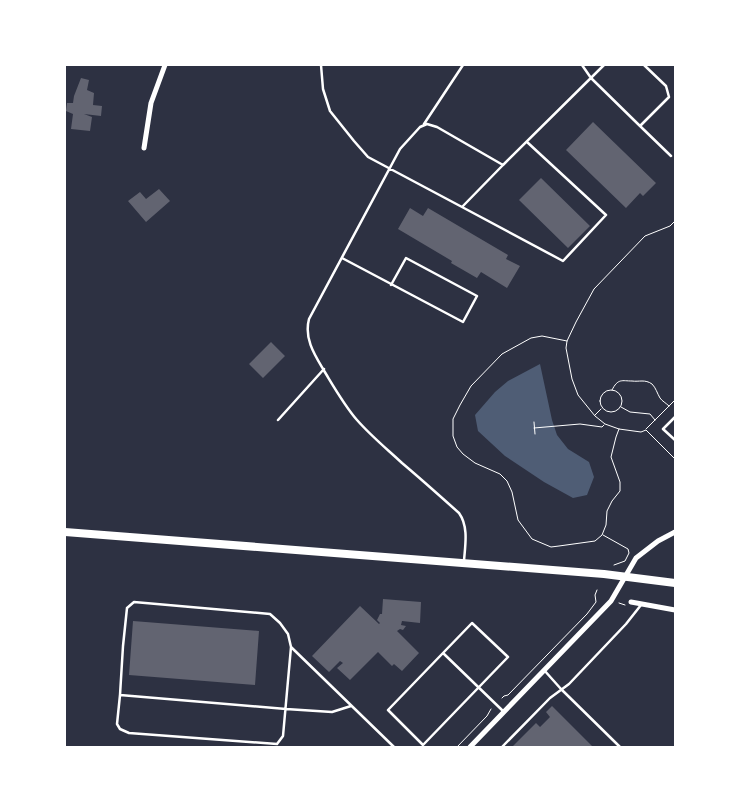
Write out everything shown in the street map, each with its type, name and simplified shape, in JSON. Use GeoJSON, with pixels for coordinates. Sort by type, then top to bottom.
{"type":"FeatureCollection","features":[{"type":"Feature","properties":{"kind":"main road"},"geometry":{"type":"LineString","coordinates":[[65,532],[625,576],[675,583]]}},
{"type":"Feature","properties":{"kind":"street"},"geometry":{"type":"LineString","coordinates":[[144,148],[151,103],[165,65]]}},
{"type":"Feature","properties":{"kind":"street"},"geometry":{"type":"LineString","coordinates":[[470,747],[611,602],[636,558],[658,541],[675,533]]}},
{"type":"Feature","properties":{"kind":"street"},"geometry":{"type":"LineString","coordinates":[[631,602],[675,610]]}},
{"type":"Feature","properties":{"kind":"lane"},"geometry":{"type":"LineString","coordinates":[[321,65],[323,89],[330,111],[368,157],[563,261],[606,215],[527,142]]}},
{"type":"Feature","properties":{"kind":"lane"},"geometry":{"type":"LineString","coordinates":[[424,126],[463,65]]}},
{"type":"Feature","properties":{"kind":"lane"},"geometry":{"type":"LineString","coordinates":[[582,65],[591,78],[671,156]]}},
{"type":"Feature","properties":{"kind":"lane"},"geometry":{"type":"LineString","coordinates":[[462,207],[604,65]]}},
{"type":"Feature","properties":{"kind":"lane"},"geometry":{"type":"LineString","coordinates":[[640,126],[669,97],[666,86],[644,65]]}},
{"type":"Feature","properties":{"kind":"lane"},"geometry":{"type":"LineString","coordinates":[[464,563],[465,523],[463,518],[381,444],[346,406],[311,347],[307,327],[389,169],[400,150],[420,127],[427,124],[437,127],[503,165]]}},
{"type":"Feature","properties":{"kind":"lane"},"geometry":{"type":"LineString","coordinates":[[342,258],[391,285],[463,322],[477,296],[406,258],[391,285]]}},
{"type":"Feature","properties":{"kind":"lane"},"geometry":{"type":"LineString","coordinates":[[278,420],[324,369]]}},
{"type":"Feature","properties":{"kind":"lane"},"geometry":{"type":"LineString","coordinates":[[675,417],[664,429],[675,440]]}},
{"type":"Feature","properties":{"kind":"lane"},"geometry":{"type":"LineString","coordinates":[[134,602],[270,614],[288,634],[291,647],[284,736],[277,744],[129,733],[120,729],[117,724],[120,695],[127,608],[134,602]]}},
{"type":"Feature","properties":{"kind":"lane"},"geometry":{"type":"LineString","coordinates":[[502,747],[550,698],[569,684],[626,624],[642,604]]}},
{"type":"Feature","properties":{"kind":"lane"},"geometry":{"type":"LineString","coordinates":[[472,623],[508,657],[424,745],[388,710],[444,652],[472,623]]}},
{"type":"Feature","properties":{"kind":"lane"},"geometry":{"type":"LineString","coordinates":[[291,647],[394,747]]}},
{"type":"Feature","properties":{"kind":"lane"},"geometry":{"type":"LineString","coordinates":[[444,652],[504,712]]}},
{"type":"Feature","properties":{"kind":"lane"},"geometry":{"type":"LineString","coordinates":[[544,670],[561,690],[620,747]]}},
{"type":"Feature","properties":{"kind":"lane"},"geometry":{"type":"LineString","coordinates":[[120,695],[332,712],[351,706]]}},
{"type":"Feature","properties":{"kind":"path"},"geometry":{"type":"LineString","coordinates":[[675,221],[670,226],[645,236],[594,289],[567,340],[566,348],[572,379],[578,395],[595,416],[605,424],[619,429],[641,432],[646,430],[675,400]]}},
{"type":"Feature","properties":{"kind":"path"},"geometry":{"type":"LineString","coordinates":[[567,340],[542,336],[531,338],[502,354],[471,386],[453,419],[452,436],[457,447],[475,463],[500,474],[507,481],[512,492],[518,520],[532,538],[551,547],[595,541],[602,534],[606,525],[607,511],[620,491],[620,482],[611,457],[619,429]]}},
{"type":"Feature","properties":{"kind":"path"},"geometry":{"type":"LineString","coordinates":[[612,390],[620,381],[639,380],[647,382],[654,386],[661,399],[669,406]]}},
{"type":"Feature","properties":{"kind":"path"},"geometry":{"type":"LineString","coordinates":[[607,390],[617,392],[622,399],[620,407],[618,410],[611,412],[604,410],[599,402],[600,396],[607,390]]}},
{"type":"Feature","properties":{"kind":"path"},"geometry":{"type":"LineString","coordinates":[[620,407],[630,412],[650,414],[655,420]]}},
{"type":"Feature","properties":{"kind":"path"},"geometry":{"type":"LineString","coordinates":[[595,416],[602,408]]}},
{"type":"Feature","properties":{"kind":"path"},"geometry":{"type":"LineString","coordinates":[[534,422],[535,434]]}},
{"type":"Feature","properties":{"kind":"path"},"geometry":{"type":"LineString","coordinates":[[534,428],[580,424],[602,427],[605,424]]}},
{"type":"Feature","properties":{"kind":"path"},"geometry":{"type":"LineString","coordinates":[[646,430],[675,458]]}},
{"type":"Feature","properties":{"kind":"path"},"geometry":{"type":"LineString","coordinates":[[602,534],[628,549],[629,553],[625,561],[614,565]]}},
{"type":"Feature","properties":{"kind":"path"},"geometry":{"type":"LineString","coordinates":[[502,698],[508,695],[587,614],[596,602],[597,590]]}},
{"type":"Feature","properties":{"kind":"path"},"geometry":{"type":"LineString","coordinates":[[596,594],[600,596]]}},
{"type":"Feature","properties":{"kind":"path"},"geometry":{"type":"LineString","coordinates":[[457,747],[491,710]]}},
{"type":"Feature","properties":{"kind":"water"},"geometry":{"type":"Polygon","coordinates":[[[540,364],[557,435],[568,449],[589,462],[594,477],[587,495],[573,498],[544,482],[505,456],[478,431],[475,415],[495,392],[508,381],[540,364]]]}},
{"type":"Feature","properties":{"kind":"building"},"geometry":{"type":"Polygon","coordinates":[[[81,78],[89,80],[87,90],[94,93],[93,105],[102,106],[101,116],[84,114],[92,117],[90,131],[71,129],[73,114],[66,111],[67,103],[73,103],[81,78]]]}},
{"type":"Feature","properties":{"kind":"building"},"geometry":{"type":"Polygon","coordinates":[[[593,122],[656,183],[643,196],[640,193],[626,208],[566,150],[593,122]]]}},
{"type":"Feature","properties":{"kind":"building"},"geometry":{"type":"Polygon","coordinates":[[[541,178],[590,226],[568,248],[519,200],[541,178]]]}},
{"type":"Feature","properties":{"kind":"building"},"geometry":{"type":"Polygon","coordinates":[[[159,189],[170,201],[146,222],[128,201],[140,192],[146,199],[159,189]]]}},
{"type":"Feature","properties":{"kind":"building"},"geometry":{"type":"Polygon","coordinates":[[[410,208],[423,216],[428,208],[508,255],[506,259],[520,266],[507,288],[481,272],[477,278],[398,229],[410,208]]]}},
{"type":"Feature","properties":{"kind":"building"},"geometry":{"type":"Polygon","coordinates":[[[271,342],[285,356],[263,378],[249,364],[271,342]]]}},
{"type":"Feature","properties":{"kind":"building"},"geometry":{"type":"Polygon","coordinates":[[[383,599],[421,602],[420,623],[402,621],[401,625],[406,626],[403,630],[397,631],[419,653],[402,671],[394,664],[392,666],[378,652],[350,680],[337,668],[343,663],[340,661],[329,672],[312,656],[360,606],[379,624],[377,620],[380,614],[382,614],[383,599]]]}},
{"type":"Feature","properties":{"kind":"building"},"geometry":{"type":"Polygon","coordinates":[[[133,621],[259,631],[255,685],[129,675],[133,621]]]}},
{"type":"Feature","properties":{"kind":"building"},"geometry":{"type":"Polygon","coordinates":[[[552,706],[593,747],[512,747],[536,723],[540,727],[550,717],[546,712],[552,706]]]}}]}
